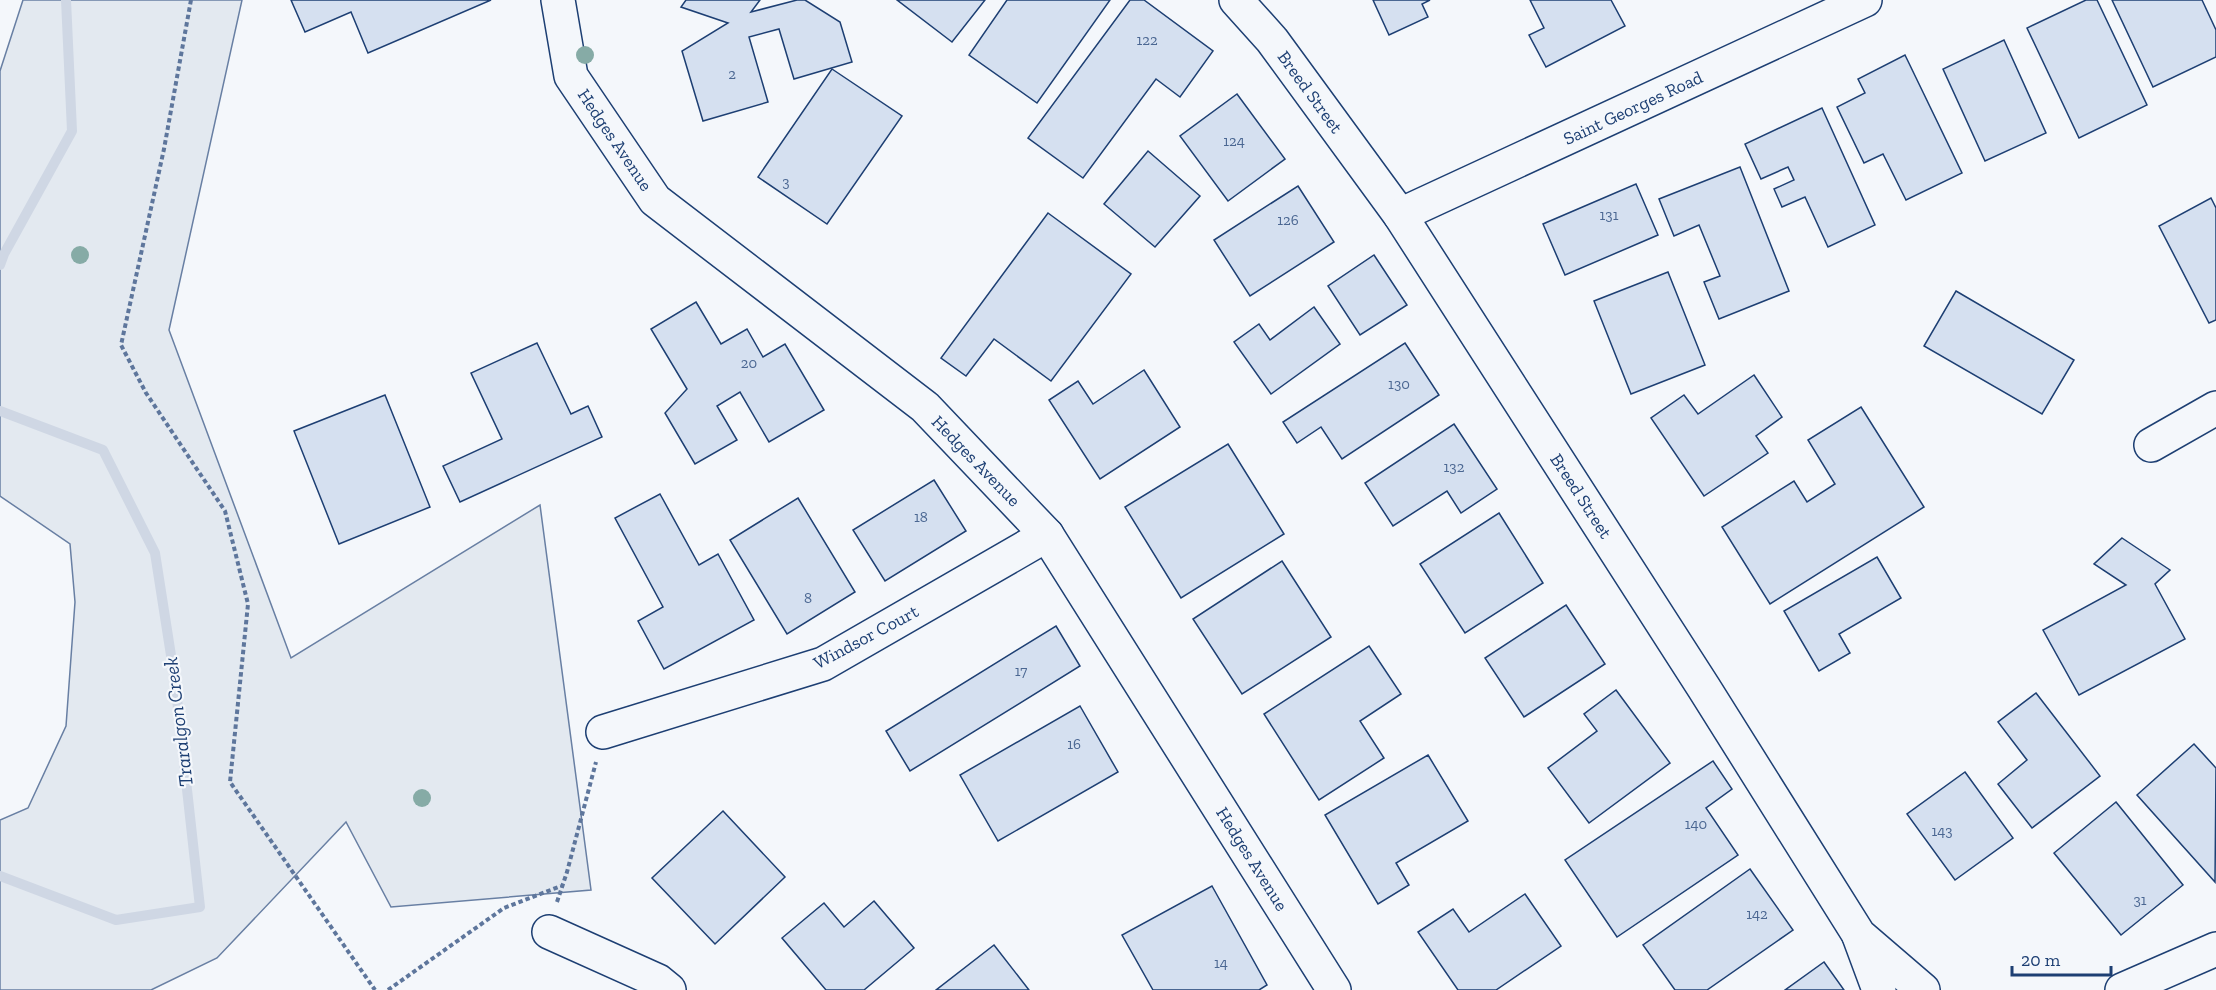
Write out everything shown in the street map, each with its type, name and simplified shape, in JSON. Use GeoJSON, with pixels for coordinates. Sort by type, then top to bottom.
{"type":"FeatureCollection","features":[{"type":"Feature","properties":{"kind":"street","name":"Hedges Avenue"},"geometry":{"type":"LineString","coordinates":[[558,0],[572,76],[655,200],[925,407],[1047,535],[1334,990]]}},
{"type":"Feature","properties":{"kind":"street","name":"Breed Street"},"geometry":{"type":"LineString","coordinates":[[1236,0],[1272,40],[1400,215],[1704,688],[1859,935],[1923,990]]}},
{"type":"Feature","properties":{"kind":"street","name":"Saint Georges Road"},"geometry":{"type":"LineString","coordinates":[[1400,215],[1865,0]]}},
{"type":"Feature","properties":{"kind":"street"},"geometry":{"type":"LineString","coordinates":[[2151,445],[2216,408]]}},
{"type":"Feature","properties":{"kind":"street","name":"Windsor Court"},"geometry":{"type":"LineString","coordinates":[[603,732],[823,664],[1047,535]]}},
{"type":"Feature","properties":{"kind":"street"},"geometry":{"type":"LineString","coordinates":[[549,932],[658,981],[669,990]]}},
{"type":"Feature","properties":{"kind":"street"},"geometry":{"type":"LineString","coordinates":[[1859,935],[1879,990]]}},
{"type":"Feature","properties":{"kind":"street"},"geometry":{"type":"LineString","coordinates":[[2122,990],[2216,949]]}},
{"type":"Feature","properties":{"kind":"path"},"geometry":{"type":"LineString","coordinates":[[191,0],[164,149],[121,345],[146,393],[225,511],[249,604],[231,782],[375,990]]}},
{"type":"Feature","properties":{"kind":"path"},"geometry":{"type":"LineString","coordinates":[[549,932],[603,732]]}},
{"type":"Feature","properties":{"kind":"path"},"geometry":{"type":"LineString","coordinates":[[388,990],[504,908],[561,886]]}},
{"type":"Feature","properties":{"kind":"shaded area"},"geometry":{"type":"Polygon","coordinates":[[[23,0],[242,0],[169,330],[291,658],[540,505],[591,890],[391,907],[346,822],[217,958],[151,990],[0,990],[0,820],[28,808],[66,726],[75,602],[70,544],[0,496],[0,71],[23,0]]]}},
{"type":"Feature","properties":{"kind":"building"},"geometry":{"type":"Polygon","coordinates":[[[291,0],[491,0],[368,53],[351,12],[305,32],[291,0]]]}},
{"type":"Feature","properties":{"kind":"building"},"geometry":{"type":"Polygon","coordinates":[[[686,0],[760,0],[751,12],[805,0],[840,22],[852,62],[794,79],[779,29],[749,37],[768,102],[703,121],[682,51],[728,23],[681,7],[686,0]]]}},
{"type":"Feature","properties":{"kind":"building"},"geometry":{"type":"Polygon","coordinates":[[[897,0],[985,0],[952,42],[897,0]]]}},
{"type":"Feature","properties":{"kind":"building"},"geometry":{"type":"Polygon","coordinates":[[[1007,0],[1110,0],[1037,103],[969,55],[1007,0]]]}},
{"type":"Feature","properties":{"kind":"building"},"geometry":{"type":"Polygon","coordinates":[[[1130,0],[1144,0],[1213,51],[1180,97],[1156,79],[1083,178],[1028,138],[1130,0]]]}},
{"type":"Feature","properties":{"kind":"building"},"geometry":{"type":"Polygon","coordinates":[[[1373,0],[1430,0],[1422,4],[1428,17],[1389,35],[1373,0]]]}},
{"type":"Feature","properties":{"kind":"building"},"geometry":{"type":"Polygon","coordinates":[[[1530,0],[1611,0],[1625,26],[1546,67],[1529,35],[1544,28],[1530,0]]]}},
{"type":"Feature","properties":{"kind":"building"},"geometry":{"type":"Polygon","coordinates":[[[2086,0],[2097,0],[2147,105],[2079,138],[2027,28],[2086,0]]]}},
{"type":"Feature","properties":{"kind":"building"},"geometry":{"type":"Polygon","coordinates":[[[2112,0],[2202,0],[2216,30],[2216,57],[2153,87],[2112,0]]]}},
{"type":"Feature","properties":{"kind":"building"},"geometry":{"type":"Polygon","coordinates":[[[2004,40],[2046,133],[1985,161],[1943,69],[2004,40]]]}},
{"type":"Feature","properties":{"kind":"building"},"geometry":{"type":"Polygon","coordinates":[[[1905,55],[1962,173],[1906,200],[1883,154],[1864,163],[1837,107],[1865,93],[1858,79],[1905,55]]]}},
{"type":"Feature","properties":{"kind":"building"},"geometry":{"type":"Polygon","coordinates":[[[832,69],[902,116],[827,224],[758,177],[832,69]]]}},
{"type":"Feature","properties":{"kind":"building"},"geometry":{"type":"Polygon","coordinates":[[[1237,94],[1285,159],[1228,201],[1180,136],[1237,94]]]}},
{"type":"Feature","properties":{"kind":"building"},"geometry":{"type":"Polygon","coordinates":[[[1822,108],[1875,225],[1828,247],[1805,197],[1782,207],[1774,189],[1794,180],[1788,167],[1761,179],[1745,144],[1822,108]]]}},
{"type":"Feature","properties":{"kind":"building"},"geometry":{"type":"Polygon","coordinates":[[[1148,151],[1200,196],[1155,247],[1104,204],[1148,151]]]}},
{"type":"Feature","properties":{"kind":"building"},"geometry":{"type":"Polygon","coordinates":[[[1740,167],[1789,291],[1719,319],[1704,282],[1720,276],[1699,225],[1674,236],[1659,199],[1740,167]]]}},
{"type":"Feature","properties":{"kind":"building"},"geometry":{"type":"Polygon","coordinates":[[[1636,184],[1658,235],[1565,275],[1543,224],[1636,184]]]}},
{"type":"Feature","properties":{"kind":"building"},"geometry":{"type":"Polygon","coordinates":[[[1298,186],[1334,242],[1250,296],[1214,240],[1298,186]]]}},
{"type":"Feature","properties":{"kind":"building"},"geometry":{"type":"Polygon","coordinates":[[[2211,198],[2216,208],[2216,320],[2209,323],[2159,226],[2211,198]]]}},
{"type":"Feature","properties":{"kind":"building"},"geometry":{"type":"Polygon","coordinates":[[[1048,213],[1131,274],[1051,381],[994,339],[966,376],[941,358],[1048,213]]]}},
{"type":"Feature","properties":{"kind":"building"},"geometry":{"type":"Polygon","coordinates":[[[1374,255],[1407,305],[1360,335],[1328,286],[1374,255]]]}},
{"type":"Feature","properties":{"kind":"building"},"geometry":{"type":"Polygon","coordinates":[[[1668,272],[1705,365],[1631,394],[1594,301],[1668,272]]]}},
{"type":"Feature","properties":{"kind":"building"},"geometry":{"type":"Polygon","coordinates":[[[1956,291],[2074,360],[2042,414],[1924,346],[1956,291]]]}},
{"type":"Feature","properties":{"kind":"building"},"geometry":{"type":"Polygon","coordinates":[[[696,302],[721,344],[747,329],[763,357],[785,344],[824,410],[769,442],[740,392],[717,406],[737,440],[695,464],[665,413],[687,389],[651,329],[696,302]]]}},
{"type":"Feature","properties":{"kind":"building"},"geometry":{"type":"Polygon","coordinates":[[[1314,307],[1340,344],[1271,394],[1234,342],[1259,324],[1270,340],[1314,307]]]}},
{"type":"Feature","properties":{"kind":"building"},"geometry":{"type":"Polygon","coordinates":[[[537,343],[571,414],[588,406],[602,437],[460,502],[443,466],[502,439],[471,373],[537,343]]]}},
{"type":"Feature","properties":{"kind":"building"},"geometry":{"type":"Polygon","coordinates":[[[1405,343],[1439,395],[1342,459],[1321,427],[1297,443],[1283,422],[1405,343]]]}},
{"type":"Feature","properties":{"kind":"building"},"geometry":{"type":"Polygon","coordinates":[[[1144,370],[1180,427],[1100,479],[1049,400],[1078,381],[1093,404],[1144,370]]]}},
{"type":"Feature","properties":{"kind":"building"},"geometry":{"type":"Polygon","coordinates":[[[1754,375],[1782,417],[1756,436],[1768,453],[1704,496],[1651,418],[1684,395],[1698,414],[1754,375]]]}},
{"type":"Feature","properties":{"kind":"building"},"geometry":{"type":"Polygon","coordinates":[[[385,395],[430,507],[339,544],[294,431],[385,395]]]}},
{"type":"Feature","properties":{"kind":"building"},"geometry":{"type":"Polygon","coordinates":[[[1861,407],[1924,507],[1770,604],[1722,527],[1794,481],[1807,502],[1835,484],[1808,440],[1861,407]]]}},
{"type":"Feature","properties":{"kind":"building"},"geometry":{"type":"Polygon","coordinates":[[[1454,424],[1497,489],[1461,513],[1447,491],[1393,526],[1365,483],[1454,424]]]}},
{"type":"Feature","properties":{"kind":"building"},"geometry":{"type":"Polygon","coordinates":[[[1228,444],[1284,534],[1181,598],[1125,507],[1228,444]]]}},
{"type":"Feature","properties":{"kind":"building"},"geometry":{"type":"Polygon","coordinates":[[[934,480],[966,531],[885,581],[853,530],[934,480]]]}},
{"type":"Feature","properties":{"kind":"building"},"geometry":{"type":"Polygon","coordinates":[[[660,494],[699,565],[718,554],[754,620],[664,669],[638,621],[663,607],[615,518],[660,494]]]}},
{"type":"Feature","properties":{"kind":"building"},"geometry":{"type":"Polygon","coordinates":[[[798,498],[855,592],[787,634],[730,540],[798,498]]]}},
{"type":"Feature","properties":{"kind":"building"},"geometry":{"type":"Polygon","coordinates":[[[1499,513],[1543,583],[1465,633],[1420,564],[1499,513]]]}},
{"type":"Feature","properties":{"kind":"building"},"geometry":{"type":"Polygon","coordinates":[[[2122,538],[2170,570],[2155,584],[2185,639],[2079,695],[2043,630],[2126,585],[2094,564],[2122,538]]]}},
{"type":"Feature","properties":{"kind":"building"},"geometry":{"type":"Polygon","coordinates":[[[1877,557],[1901,598],[1839,634],[1850,653],[1819,671],[1784,611],[1877,557]]]}},
{"type":"Feature","properties":{"kind":"building"},"geometry":{"type":"Polygon","coordinates":[[[1282,561],[1331,637],[1242,694],[1193,619],[1282,561]]]}},
{"type":"Feature","properties":{"kind":"building"},"geometry":{"type":"Polygon","coordinates":[[[1566,605],[1605,664],[1524,717],[1485,658],[1566,605]]]}},
{"type":"Feature","properties":{"kind":"building"},"geometry":{"type":"Polygon","coordinates":[[[1056,626],[1080,666],[910,771],[886,731],[1056,626]]]}},
{"type":"Feature","properties":{"kind":"building"},"geometry":{"type":"Polygon","coordinates":[[[1369,646],[1401,694],[1360,721],[1384,758],[1319,800],[1264,714],[1369,646]]]}},
{"type":"Feature","properties":{"kind":"building"},"geometry":{"type":"Polygon","coordinates":[[[1616,690],[1670,763],[1589,823],[1548,768],[1597,731],[1584,714],[1616,690]]]}},
{"type":"Feature","properties":{"kind":"building"},"geometry":{"type":"Polygon","coordinates":[[[2036,693],[2100,776],[2032,828],[1998,784],[2027,760],[1998,722],[2036,693]]]}},
{"type":"Feature","properties":{"kind":"building"},"geometry":{"type":"Polygon","coordinates":[[[1080,706],[1118,772],[998,841],[960,775],[1080,706]]]}},
{"type":"Feature","properties":{"kind":"building"},"geometry":{"type":"Polygon","coordinates":[[[2194,744],[2216,768],[2215,882],[2137,795],[2194,744]]]}},
{"type":"Feature","properties":{"kind":"building"},"geometry":{"type":"Polygon","coordinates":[[[1428,755],[1468,821],[1396,863],[1409,885],[1378,904],[1325,815],[1428,755]]]}},
{"type":"Feature","properties":{"kind":"building"},"geometry":{"type":"Polygon","coordinates":[[[1713,761],[1732,789],[1706,808],[1738,855],[1617,937],[1565,860],[1713,761]]]}},
{"type":"Feature","properties":{"kind":"building"},"geometry":{"type":"Polygon","coordinates":[[[1965,772],[2013,838],[1955,880],[1907,814],[1965,772]]]}},
{"type":"Feature","properties":{"kind":"building"},"geometry":{"type":"Polygon","coordinates":[[[2116,802],[2183,885],[2121,935],[2054,853],[2116,802]]]}},
{"type":"Feature","properties":{"kind":"building"},"geometry":{"type":"Polygon","coordinates":[[[723,811],[785,877],[715,944],[652,878],[723,811]]]}},
{"type":"Feature","properties":{"kind":"building"},"geometry":{"type":"Polygon","coordinates":[[[1750,869],[1793,930],[1707,990],[1675,990],[1643,945],[1750,869]]]}},
{"type":"Feature","properties":{"kind":"building"},"geometry":{"type":"Polygon","coordinates":[[[1212,886],[1267,985],[1259,990],[1153,990],[1122,935],[1212,886]]]}},
{"type":"Feature","properties":{"kind":"building"},"geometry":{"type":"Polygon","coordinates":[[[1525,894],[1561,946],[1496,990],[1458,990],[1418,932],[1453,909],[1469,932],[1525,894]]]}},
{"type":"Feature","properties":{"kind":"building"},"geometry":{"type":"Polygon","coordinates":[[[874,901],[914,948],[864,990],[826,990],[782,938],[824,903],[844,927],[874,901]]]}},
{"type":"Feature","properties":{"kind":"building"},"geometry":{"type":"Polygon","coordinates":[[[994,945],[1029,990],[936,990],[994,945]]]}},
{"type":"Feature","properties":{"kind":"building"},"geometry":{"type":"Polygon","coordinates":[[[1824,962],[1844,990],[1785,990],[1824,962]]]}},
{"type":"Feature","properties":{"kind":"waterway","name":"Traralgon Creek"},"geometry":{"type":"LineString","coordinates":[[0,265],[72,131],[66,0]]}},
{"type":"Feature","properties":{"kind":"waterway","name":"Traralgon Creek"},"geometry":{"type":"LineString","coordinates":[[0,411],[103,450],[155,553],[175,681],[200,907],[116,920],[0,876]]}}]}
